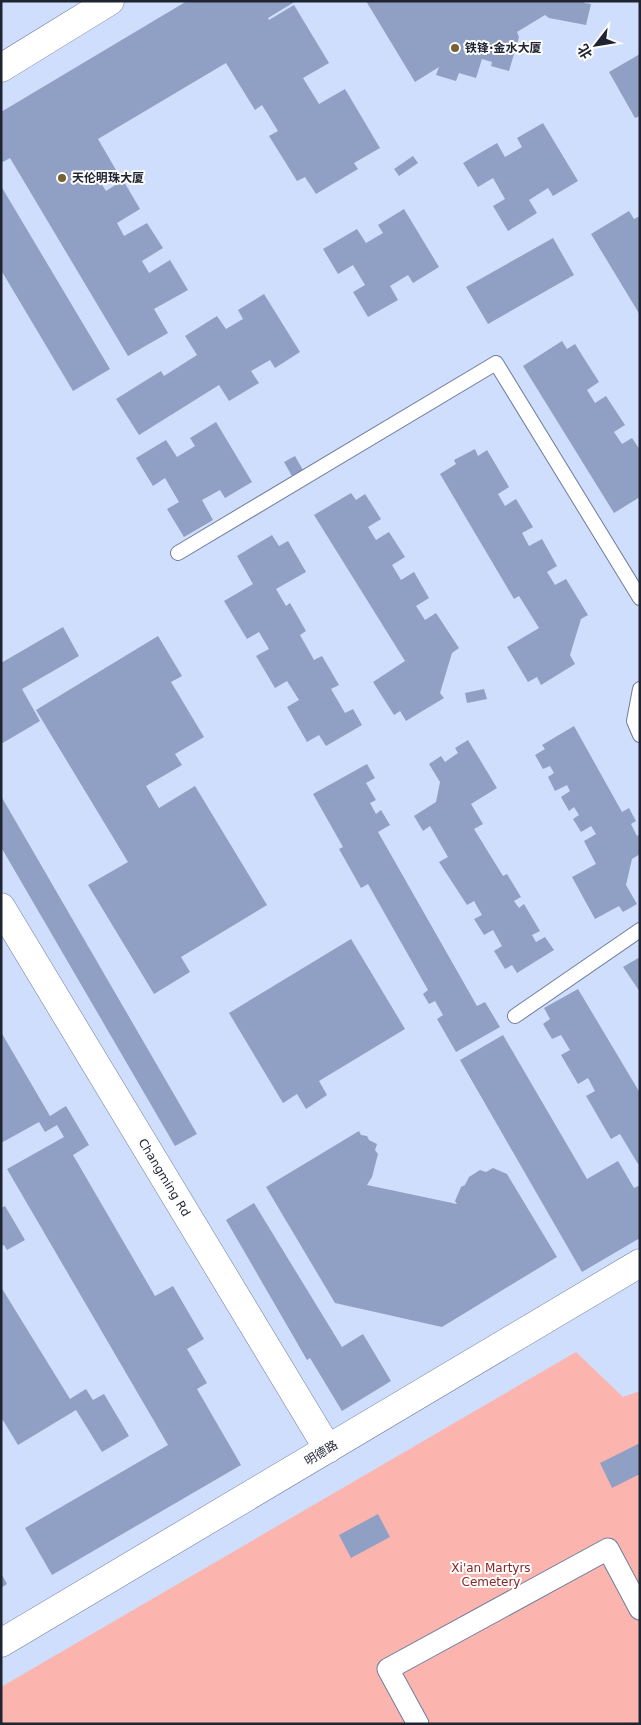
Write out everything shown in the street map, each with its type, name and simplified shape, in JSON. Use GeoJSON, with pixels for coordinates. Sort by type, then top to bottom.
{"type":"FeatureCollection","features":[{"type":"Feature","properties":{"kind":"street"},"geometry":{"type":"LineString","coordinates":[[1,68],[110,1]]}},
{"type":"Feature","properties":{"kind":"street","name":"Changming Rd"},"geometry":{"type":"LineString","coordinates":[[1,907],[328,1449]]}},
{"type":"Feature","properties":{"kind":"street","name":"明德路"},"geometry":{"type":"LineString","coordinates":[[1,1643],[640,1263]]}},
{"type":"Feature","properties":{"kind":"street"},"geometry":{"type":"LineString","coordinates":[[418,1724],[388,1669],[608,1549],[640,1609]]}},
{"type":"Feature","properties":{"kind":"lane"},"geometry":{"type":"LineString","coordinates":[[178,554],[496,362],[640,598]]}},
{"type":"Feature","properties":{"kind":"lane"},"geometry":{"type":"LineString","coordinates":[[640,689],[634,721],[640,735]]}},
{"type":"Feature","properties":{"kind":"lane"},"geometry":{"type":"LineString","coordinates":[[515,1016],[640,930]]}},
{"type":"Feature","properties":{"kind":"green space","name":"Xi'an Martyrs Cemetery"},"geometry":{"type":"Polygon","coordinates":[[[576,1352],[623,1397],[640,1391],[640,1724],[1,1724],[1,1687],[576,1352]]]}},
{"type":"Feature","properties":{"kind":"building","name":"天伦明珠大厦"},"geometry":{"type":"Polygon","coordinates":[[[187,1],[296,1],[268,18],[269,20],[294,5],[329,63],[303,78],[319,104],[345,89],[380,148],[354,163],[358,169],[316,194],[305,177],[297,181],[269,136],[278,131],[262,105],[255,110],[226,63],[98,139],[116,170],[99,180],[106,191],[123,180],[140,209],[117,223],[124,236],[147,223],[163,248],[142,261],[149,273],[170,260],[188,290],[154,309],[168,333],[128,356],[10,158],[1,163],[1,112],[187,1]]]}},
{"type":"Feature","properties":{"kind":"building","name":"铁锋·金水大厦"},"geometry":{"type":"Polygon","coordinates":[[[366,1],[585,1],[584,3],[591,4],[586,25],[549,18],[545,15],[517,32],[519,37],[509,71],[491,66],[492,62],[482,59],[476,78],[459,73],[456,81],[436,75],[439,67],[415,82],[366,1]]]}},
{"type":"Feature","properties":{"kind":"building"},"geometry":{"type":"Polygon","coordinates":[[[640,54],[640,116],[635,118],[609,72],[640,54]]]}},
{"type":"Feature","properties":{"kind":"building"},"geometry":{"type":"Polygon","coordinates":[[[543,123],[578,181],[553,196],[548,188],[529,200],[537,213],[508,231],[493,206],[505,199],[493,178],[478,187],[463,163],[497,143],[505,157],[522,147],[517,138],[543,123]]]}},
{"type":"Feature","properties":{"kind":"building"},"geometry":{"type":"Polygon","coordinates":[[[413,156],[418,163],[399,176],[394,169],[413,156]]]}},
{"type":"Feature","properties":{"kind":"building"},"geometry":{"type":"Polygon","coordinates":[[[1,186],[110,369],[73,391],[1,270],[1,186]]]}},
{"type":"Feature","properties":{"kind":"building"},"geometry":{"type":"Polygon","coordinates":[[[404,209],[439,267],[413,283],[408,275],[390,286],[398,300],[368,317],[353,292],[365,285],[353,265],[338,274],[323,249],[357,229],[366,243],[383,233],[378,225],[404,209]]]}},
{"type":"Feature","properties":{"kind":"building"},"geometry":{"type":"Polygon","coordinates":[[[629,211],[634,219],[640,216],[640,315],[591,234],[629,211]]]}},
{"type":"Feature","properties":{"kind":"building"},"geometry":{"type":"Polygon","coordinates":[[[553,238],[574,275],[488,324],[466,287],[553,238]]]}},
{"type":"Feature","properties":{"kind":"building"},"geometry":{"type":"Polygon","coordinates":[[[264,294],[300,352],[275,368],[270,360],[251,371],[259,383],[229,401],[219,385],[139,435],[116,399],[161,371],[164,376],[197,355],[185,336],[217,316],[226,329],[243,319],[238,310],[264,294]]]}},
{"type":"Feature","properties":{"kind":"building"},"geometry":{"type":"Polygon","coordinates":[[[562,341],[567,349],[575,344],[599,382],[587,390],[595,403],[606,396],[625,425],[614,432],[622,444],[632,438],[640,450],[640,497],[614,513],[523,366],[562,341]]]}},
{"type":"Feature","properties":{"kind":"building"},"geometry":{"type":"Polygon","coordinates":[[[216,422],[252,482],[225,498],[220,490],[202,500],[213,520],[184,537],[167,509],[179,502],[165,478],[153,486],[136,458],[166,440],[177,457],[195,446],[190,438],[216,422]]]}},
{"type":"Feature","properties":{"kind":"building"},"geometry":{"type":"Polygon","coordinates":[[[475,449],[478,456],[487,450],[509,487],[498,494],[505,506],[516,499],[533,527],[522,533],[529,546],[542,539],[557,566],[547,572],[555,585],[566,579],[588,615],[581,619],[570,655],[575,664],[541,685],[537,677],[528,682],[507,647],[539,628],[519,596],[514,599],[440,474],[456,464],[454,460],[475,449]]]}},
{"type":"Feature","properties":{"kind":"building"},"geometry":{"type":"Polygon","coordinates":[[[295,456],[308,479],[297,485],[284,462],[295,456]]]}},
{"type":"Feature","properties":{"kind":"building"},"geometry":{"type":"Polygon","coordinates":[[[351,493],[356,500],[365,494],[381,519],[368,527],[376,540],[389,532],[405,557],[392,565],[401,580],[414,572],[429,598],[416,606],[425,620],[436,613],[459,648],[452,653],[440,693],[444,698],[406,721],[400,711],[394,715],[373,682],[405,661],[314,515],[351,493]]]}},
{"type":"Feature","properties":{"kind":"building"},"geometry":{"type":"Polygon","coordinates":[[[272,535],[279,546],[288,541],[306,572],[276,589],[286,606],[290,603],[306,631],[300,635],[314,660],[322,656],[339,685],[331,689],[345,713],[353,709],[362,725],[326,746],[319,735],[307,742],[287,707],[299,700],[287,681],[275,688],[256,656],[269,649],[259,632],[247,639],[224,601],[253,584],[237,556],[272,535]]]}},
{"type":"Feature","properties":{"kind":"building"},"geometry":{"type":"Polygon","coordinates":[[[63,627],[79,656],[22,689],[40,721],[1,744],[1,663],[63,627]]]}},
{"type":"Feature","properties":{"kind":"building"},"geometry":{"type":"Polygon","coordinates":[[[158,636],[182,676],[171,682],[204,737],[175,754],[182,765],[146,786],[159,808],[195,786],[267,905],[181,957],[190,972],[154,994],[88,885],[128,862],[36,710],[158,636]]]}},
{"type":"Feature","properties":{"kind":"building"},"geometry":{"type":"Polygon","coordinates":[[[484,689],[487,699],[467,703],[465,693],[484,689]]]}},
{"type":"Feature","properties":{"kind":"building"},"geometry":{"type":"Polygon","coordinates":[[[574,726],[622,812],[629,808],[636,821],[631,824],[637,836],[640,834],[640,854],[632,859],[626,885],[637,904],[623,912],[619,906],[595,919],[572,877],[596,864],[584,841],[596,834],[591,826],[581,832],[573,819],[579,815],[574,807],[569,811],[561,797],[570,791],[567,785],[555,791],[548,777],[554,773],[550,766],[543,769],[535,755],[545,749],[542,745],[574,726]]]}},
{"type":"Feature","properties":{"kind":"building"},"geometry":{"type":"Polygon","coordinates":[[[468,740],[497,788],[471,804],[483,824],[474,829],[503,876],[507,874],[521,897],[514,901],[519,908],[524,904],[540,931],[532,935],[536,942],[545,937],[554,950],[517,973],[512,965],[505,969],[494,951],[502,946],[493,930],[484,935],[474,919],[482,915],[474,901],[467,905],[439,862],[448,857],[430,826],[423,831],[414,816],[436,802],[440,782],[429,764],[441,756],[445,762],[458,753],[455,748],[468,740]]]}},
{"type":"Feature","properties":{"kind":"building"},"geometry":{"type":"Polygon","coordinates":[[[367,764],[375,778],[366,783],[376,800],[370,803],[376,814],[381,810],[390,825],[378,832],[477,1006],[485,1002],[500,1027],[456,1052],[437,1019],[443,1015],[435,1001],[429,1004],[423,994],[428,990],[368,884],[361,888],[339,849],[343,847],[313,794],[367,764]]]}},
{"type":"Feature","properties":{"kind":"building"},"geometry":{"type":"Polygon","coordinates":[[[1,796],[197,1134],[175,1146],[1,847],[1,796]]]}},
{"type":"Feature","properties":{"kind":"building"},"geometry":{"type":"Polygon","coordinates":[[[351,939],[405,1029],[319,1081],[327,1095],[306,1109],[297,1094],[283,1103],[229,1013],[351,939]]]}},
{"type":"Feature","properties":{"kind":"building"},"geometry":{"type":"Polygon","coordinates":[[[640,957],[640,992],[623,967],[640,957]]]}},
{"type":"Feature","properties":{"kind":"building"},"geometry":{"type":"Polygon","coordinates":[[[578,989],[640,1093],[640,1163],[638,1164],[620,1134],[611,1139],[586,1096],[595,1091],[588,1078],[578,1084],[561,1055],[570,1050],[561,1035],[552,1039],[543,1024],[550,1019],[544,1008],[578,989]]]}},
{"type":"Feature","properties":{"kind":"building"},"geometry":{"type":"Polygon","coordinates":[[[1,1032],[50,1116],[66,1106],[89,1145],[73,1155],[155,1296],[173,1286],[204,1339],[187,1349],[207,1383],[197,1389],[241,1465],[52,1575],[25,1528],[168,1445],[7,1169],[64,1137],[57,1125],[45,1132],[39,1122],[1,1143],[1,1032]]]}},
{"type":"Feature","properties":{"kind":"building"},"geometry":{"type":"Polygon","coordinates":[[[503,1035],[587,1179],[618,1161],[634,1188],[640,1185],[640,1238],[582,1272],[460,1060],[503,1035]]]}},
{"type":"Feature","properties":{"kind":"building"},"geometry":{"type":"Polygon","coordinates":[[[359,1131],[361,1135],[367,1136],[369,1140],[377,1144],[375,1150],[378,1154],[372,1177],[367,1185],[457,1204],[455,1201],[461,1187],[465,1185],[469,1177],[480,1170],[486,1172],[493,1168],[507,1174],[557,1257],[442,1327],[335,1303],[266,1187],[359,1131]]]}},
{"type":"Feature","properties":{"kind":"building"},"geometry":{"type":"Polygon","coordinates":[[[254,1203],[342,1347],[363,1334],[391,1381],[342,1411],[310,1358],[307,1360],[226,1220],[254,1203]]]}},
{"type":"Feature","properties":{"kind":"building"},"geometry":{"type":"Polygon","coordinates":[[[5,1206],[25,1240],[7,1250],[4,1245],[1,1246],[1,1208],[5,1206]]]}},
{"type":"Feature","properties":{"kind":"building"},"geometry":{"type":"Polygon","coordinates":[[[1,1287],[70,1399],[86,1389],[93,1400],[104,1394],[129,1436],[102,1452],[76,1410],[18,1445],[1,1417],[1,1287]]]}},
{"type":"Feature","properties":{"kind":"building"},"geometry":{"type":"Polygon","coordinates":[[[640,1443],[640,1474],[612,1488],[600,1463],[640,1443]]]}},
{"type":"Feature","properties":{"kind":"building"},"geometry":{"type":"Polygon","coordinates":[[[378,1514],[390,1537],[351,1558],[339,1535],[378,1514]]]}},
{"type":"Feature","properties":{"kind":"building"},"geometry":{"type":"Polygon","coordinates":[[[1,1573],[7,1584],[1,1588],[1,1573]]]}},
{"type":"Feature","properties":{"kind":"place","name":"铁锋·金水大厦"},"geometry":{"type":"Point","coordinates":[455,48]}},
{"type":"Feature","properties":{"kind":"place","name":"天伦明珠大厦"},"geometry":{"type":"Point","coordinates":[62,178]}}]}
